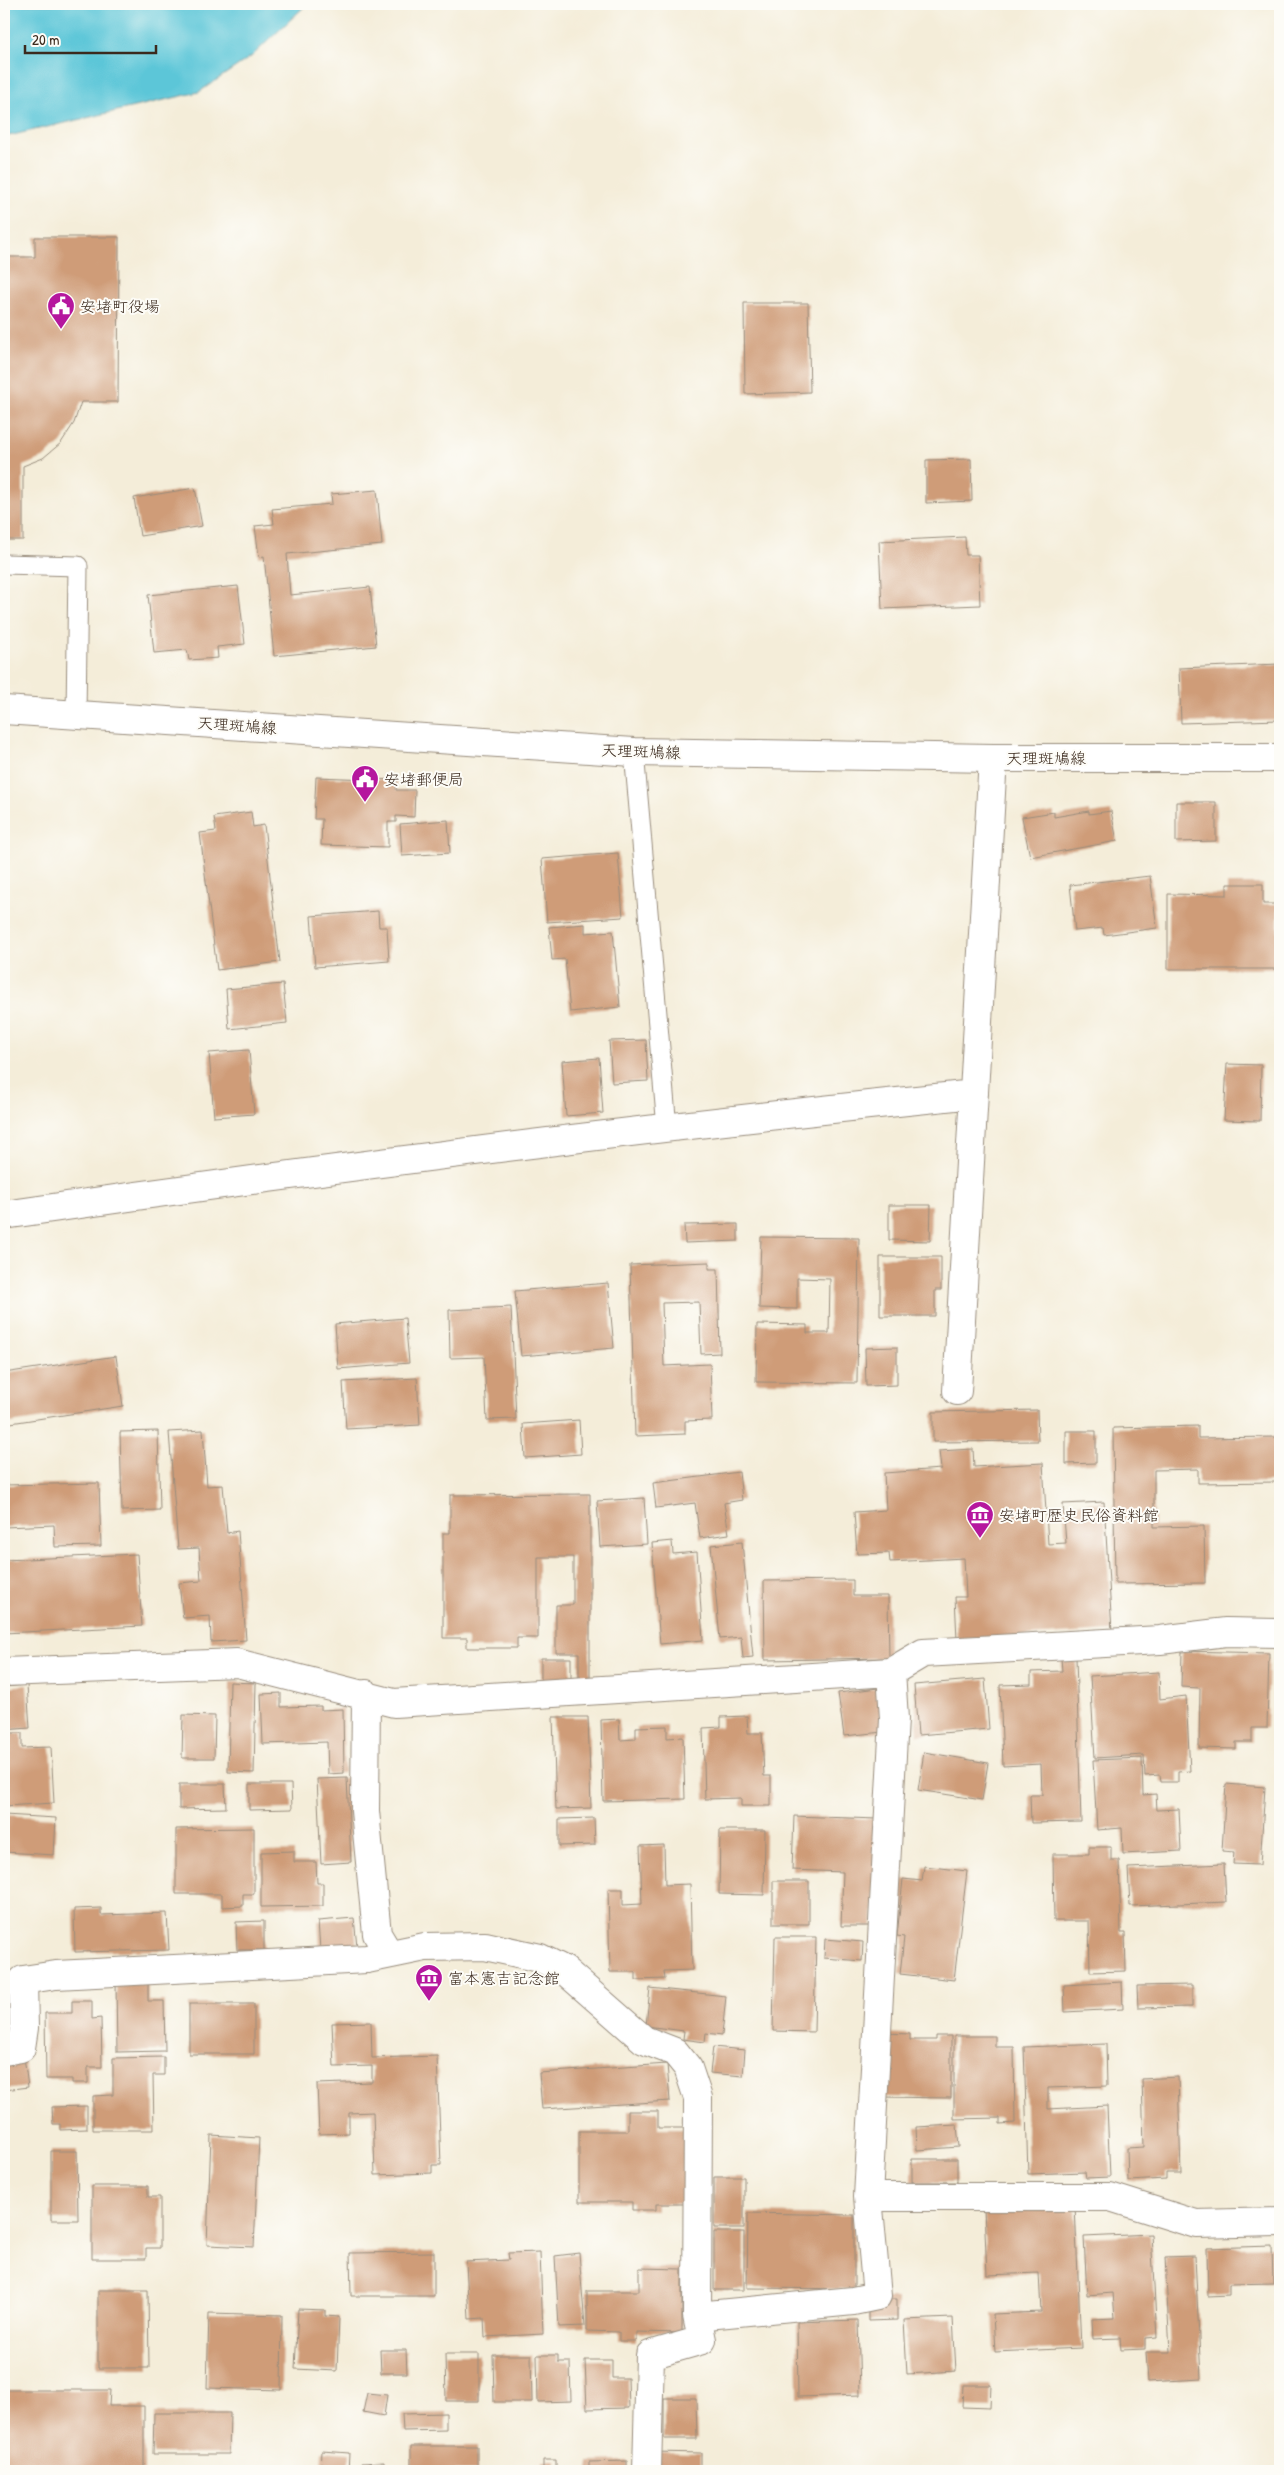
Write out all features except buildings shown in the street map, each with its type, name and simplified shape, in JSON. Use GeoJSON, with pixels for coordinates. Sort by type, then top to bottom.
{"type":"FeatureCollection","features":[{"type":"Feature","properties":{"kind":"street","name":"天理斑鳩線"},"geometry":{"type":"LineString","coordinates":[[4,710],[634,752],[993,758],[1280,758]]}},
{"type":"Feature","properties":{"kind":"street"},"geometry":{"type":"LineString","coordinates":[[957,1391],[993,758]]}},
{"type":"Feature","properties":{"kind":"street"},"geometry":{"type":"LineString","coordinates":[[4,1215],[148,1194],[744,1117],[974,1094]]}},
{"type":"Feature","properties":{"kind":"street"},"geometry":{"type":"LineString","coordinates":[[4,1672],[237,1663],[366,1694],[394,1703],[891,1672],[923,1653],[1160,1640],[1226,1632],[1280,1633]]}},
{"type":"Feature","properties":{"kind":"street"},"geometry":{"type":"LineString","coordinates":[[697,2316],[853,2302],[877,2296],[868,2197],[894,1719],[891,1672]]}},
{"type":"Feature","properties":{"kind":"street"},"geometry":{"type":"LineString","coordinates":[[366,1694],[365,1811],[377,1934],[389,1954]]}},
{"type":"Feature","properties":{"kind":"street"},"geometry":{"type":"LineString","coordinates":[[4,2051],[20,2048],[24,2028],[23,1980],[56,1975],[367,1958],[424,1947],[485,1946],[540,1958],[564,1970],[644,2040],[675,2052],[688,2068],[698,2098],[697,2316],[702,2340],[650,2355],[647,2471]]}},
{"type":"Feature","properties":{"kind":"street"},"geometry":{"type":"LineString","coordinates":[[868,2197],[1110,2197],[1196,2224],[1280,2222]]}},
{"type":"Feature","properties":{"kind":"lane"},"geometry":{"type":"LineString","coordinates":[[4,564],[78,566],[76,715]]}},
{"type":"Feature","properties":{"kind":"lane"},"geometry":{"type":"LineString","coordinates":[[634,752],[667,1128]]}},
{"type":"Feature","properties":{"kind":"water"},"geometry":{"type":"Polygon","coordinates":[[[4,4],[307,4],[252,56],[199,92],[4,137],[4,4]]]}},
{"type":"Feature","properties":{"kind":"place","name":"安堵町役場"},"geometry":{"type":"Point","coordinates":[61,330]}},
{"type":"Feature","properties":{"kind":"place","name":"安堵郵便局"},"geometry":{"type":"Point","coordinates":[365,803]}},
{"type":"Feature","properties":{"kind":"place","name":"安堵町歴史民俗資料館"},"geometry":{"type":"Point","coordinates":[980,1539]}},
{"type":"Feature","properties":{"kind":"place","name":"富本憲吉記念館"},"geometry":{"type":"Point","coordinates":[429,2002]}}]}
